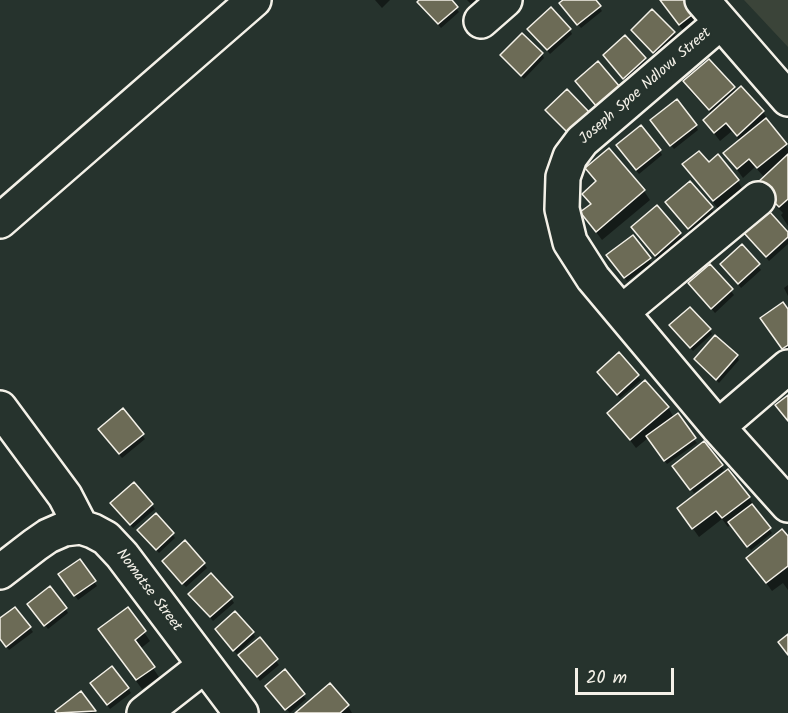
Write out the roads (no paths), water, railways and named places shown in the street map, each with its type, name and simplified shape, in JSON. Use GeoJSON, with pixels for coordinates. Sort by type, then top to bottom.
{"type":"FeatureCollection","features":[{"type":"Feature","properties":{"kind":"street"},"geometry":{"type":"LineString","coordinates":[[0,221],[254,0]]}},
{"type":"Feature","properties":{"kind":"street"},"geometry":{"type":"LineString","coordinates":[[711,11],[788,99]]}},
{"type":"Feature","properties":{"kind":"street","name":"Joseph Spoe Ndlovu Street"},"geometry":{"type":"LineString","coordinates":[[711,11],[624,103],[582,141],[570,157],[563,177],[562,209],[570,242],[593,278],[718,427],[788,505]]}},
{"type":"Feature","properties":{"kind":"street"},"geometry":{"type":"LineString","coordinates":[[622,312],[758,199]]}},
{"type":"Feature","properties":{"kind":"street"},"geometry":{"type":"LineString","coordinates":[[718,427],[788,367]]}},
{"type":"Feature","properties":{"kind":"street"},"geometry":{"type":"LineString","coordinates":[[0,408],[65,496],[81,527],[48,536],[0,572]]}},
{"type":"Feature","properties":{"kind":"street","name":"Nomatse Street"},"geometry":{"type":"LineString","coordinates":[[81,527],[106,538],[122,555],[241,713]]}},
{"type":"Feature","properties":{"kind":"street"},"geometry":{"type":"LineString","coordinates":[[144,713],[204,666]]}}]}
